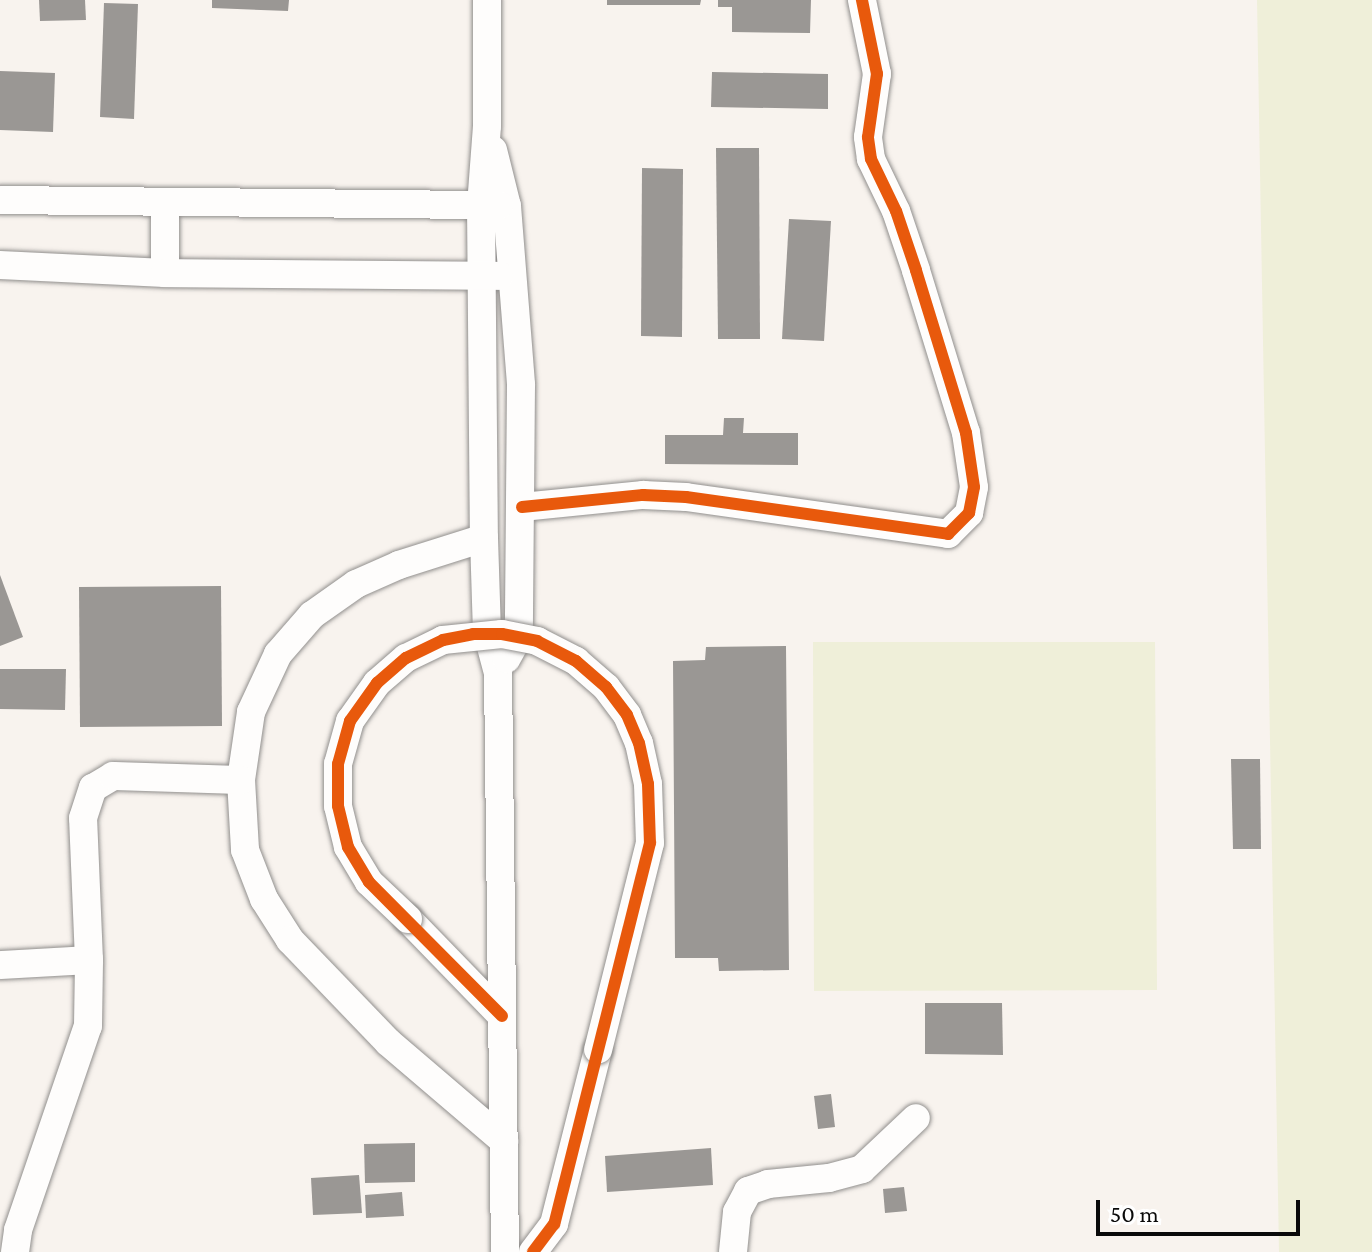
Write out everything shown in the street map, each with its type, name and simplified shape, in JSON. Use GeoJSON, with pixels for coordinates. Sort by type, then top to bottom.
{"type":"FeatureCollection","features":[{"type":"Feature","properties":{"kind":"street"},"geometry":{"type":"LineString","coordinates":[[487,0],[487,126],[494,205],[515,276],[521,438],[519,636],[498,673]]}},
{"type":"Feature","properties":{"kind":"street"},"geometry":{"type":"LineString","coordinates":[[522,507],[643,495],[686,497],[948,534],[969,513],[974,487],[966,433],[911,255],[871,159],[868,137],[877,74],[862,0]]}},
{"type":"Feature","properties":{"kind":"street"},"geometry":{"type":"LineString","coordinates":[[0,200],[494,205]]}},
{"type":"Feature","properties":{"kind":"street"},"geometry":{"type":"LineString","coordinates":[[165,203],[165,273]]}},
{"type":"Feature","properties":{"kind":"street"},"geometry":{"type":"LineString","coordinates":[[494,205],[483,275],[484,538],[487,632],[498,673],[505,1252]]}},
{"type":"Feature","properties":{"kind":"street"},"geometry":{"type":"LineString","coordinates":[[0,265],[165,273],[515,276]]}},
{"type":"Feature","properties":{"kind":"street"},"geometry":{"type":"LineString","coordinates":[[483,439],[521,438]]}},
{"type":"Feature","properties":{"kind":"street"},"geometry":{"type":"LineString","coordinates":[[484,538],[399,565],[356,584],[312,615],[278,654],[251,712],[241,780],[245,850],[264,899],[290,940],[388,1042],[504,1141]]}},
{"type":"Feature","properties":{"kind":"street"},"geometry":{"type":"LineString","coordinates":[[502,1016],[369,882],[348,847],[338,806],[338,764],[350,721],[377,683],[406,658],[443,640],[502,634],[537,641],[576,661],[606,687],[627,715],[639,743],[648,784],[650,843],[554,1224],[533,1252]]}},
{"type":"Feature","properties":{"kind":"street"},"geometry":{"type":"LineString","coordinates":[[15,1252],[18,1230],[88,1026],[89,960],[83,818],[93,788],[113,776],[241,780]]}},
{"type":"Feature","properties":{"kind":"street"},"geometry":{"type":"LineString","coordinates":[[0,965],[89,960]]}},
{"type":"Feature","properties":{"kind":"street"},"geometry":{"type":"LineString","coordinates":[[733,1252],[737,1212],[748,1191],[778,1182],[838,1177],[862,1169],[916,1118]]}},
{"type":"Feature","properties":{"kind":"green space"},"geometry":{"type":"Polygon","coordinates":[[[1257,0],[1372,0],[1372,1252],[1279,1252],[1257,0]]]}},
{"type":"Feature","properties":{"kind":"green space"},"geometry":{"type":"Polygon","coordinates":[[[813,642],[1155,642],[1157,990],[814,991],[813,642]]]}},
{"type":"Feature","properties":{"kind":"building"},"geometry":{"type":"Polygon","coordinates":[[[39,0],[85,0],[86,20],[40,21],[39,0]]]}},
{"type":"Feature","properties":{"kind":"building"},"geometry":{"type":"Polygon","coordinates":[[[212,0],[289,0],[288,11],[212,8],[212,0]]]}},
{"type":"Feature","properties":{"kind":"building"},"geometry":{"type":"Polygon","coordinates":[[[607,0],[701,0],[700,5],[607,5],[607,0]]]}},
{"type":"Feature","properties":{"kind":"building"},"geometry":{"type":"Polygon","coordinates":[[[718,0],[811,0],[810,33],[732,32],[732,7],[718,7],[718,0]]]}},
{"type":"Feature","properties":{"kind":"building"},"geometry":{"type":"Polygon","coordinates":[[[104,3],[138,4],[134,119],[100,117],[104,3]]]}},
{"type":"Feature","properties":{"kind":"building"},"geometry":{"type":"Polygon","coordinates":[[[0,71],[55,73],[53,132],[0,130],[0,71]]]}},
{"type":"Feature","properties":{"kind":"building"},"geometry":{"type":"Polygon","coordinates":[[[712,72],[828,74],[828,109],[711,107],[712,72]]]}},
{"type":"Feature","properties":{"kind":"building"},"geometry":{"type":"Polygon","coordinates":[[[716,148],[759,148],[760,339],[718,339],[716,148]]]}},
{"type":"Feature","properties":{"kind":"building"},"geometry":{"type":"Polygon","coordinates":[[[642,168],[683,169],[682,337],[641,336],[642,168]]]}},
{"type":"Feature","properties":{"kind":"building"},"geometry":{"type":"Polygon","coordinates":[[[789,219],[831,221],[824,341],[782,339],[789,219]]]}},
{"type":"Feature","properties":{"kind":"building"},"geometry":{"type":"Polygon","coordinates":[[[724,418],[744,418],[743,433],[798,433],[798,465],[665,464],[665,435],[723,435],[724,418]]]}},
{"type":"Feature","properties":{"kind":"building"},"geometry":{"type":"Polygon","coordinates":[[[0,575],[23,637],[0,646],[0,575]]]}},
{"type":"Feature","properties":{"kind":"building"},"geometry":{"type":"Polygon","coordinates":[[[221,586],[222,726],[80,727],[79,587],[221,586]]]}},
{"type":"Feature","properties":{"kind":"building"},"geometry":{"type":"Polygon","coordinates":[[[786,646],[789,970],[719,971],[718,958],[675,958],[673,661],[705,660],[706,647],[786,646]]]}},
{"type":"Feature","properties":{"kind":"building"},"geometry":{"type":"Polygon","coordinates":[[[0,669],[66,669],[65,710],[0,709],[0,669]]]}},
{"type":"Feature","properties":{"kind":"building"},"geometry":{"type":"Polygon","coordinates":[[[1231,759],[1260,759],[1261,849],[1233,849],[1231,759]]]}},
{"type":"Feature","properties":{"kind":"building"},"geometry":{"type":"Polygon","coordinates":[[[925,1003],[1002,1003],[1003,1055],[925,1054],[925,1003]]]}},
{"type":"Feature","properties":{"kind":"building"},"geometry":{"type":"Polygon","coordinates":[[[831,1094],[835,1127],[818,1129],[814,1096],[831,1094]]]}},
{"type":"Feature","properties":{"kind":"building"},"geometry":{"type":"Polygon","coordinates":[[[415,1143],[415,1182],[365,1183],[364,1144],[415,1143]]]}},
{"type":"Feature","properties":{"kind":"building"},"geometry":{"type":"Polygon","coordinates":[[[711,1148],[713,1185],[607,1192],[605,1156],[711,1148]]]}},
{"type":"Feature","properties":{"kind":"building"},"geometry":{"type":"Polygon","coordinates":[[[359,1175],[362,1213],[313,1215],[311,1178],[359,1175]]]}},
{"type":"Feature","properties":{"kind":"building"},"geometry":{"type":"Polygon","coordinates":[[[904,1187],[907,1211],[885,1213],[883,1189],[904,1187]]]}},
{"type":"Feature","properties":{"kind":"building"},"geometry":{"type":"Polygon","coordinates":[[[402,1192],[404,1216],[366,1218],[365,1195],[402,1192]]]}},
{"type":"Feature","properties":{"kind":"cycle path"},"geometry":{"type":"LineString","coordinates":[[522,507],[643,495],[686,497],[948,534],[969,513],[974,487],[966,433],[896,211],[871,159],[868,137],[877,74],[862,0]]}},
{"type":"Feature","properties":{"kind":"cycle path"},"geometry":{"type":"LineString","coordinates":[[502,1016],[369,882],[348,847],[338,806],[338,764],[350,721],[377,683],[406,658],[443,640],[473,634],[502,634],[537,641],[576,661],[606,687],[627,715],[639,743],[648,784],[650,843],[554,1224],[533,1252]]}}]}
